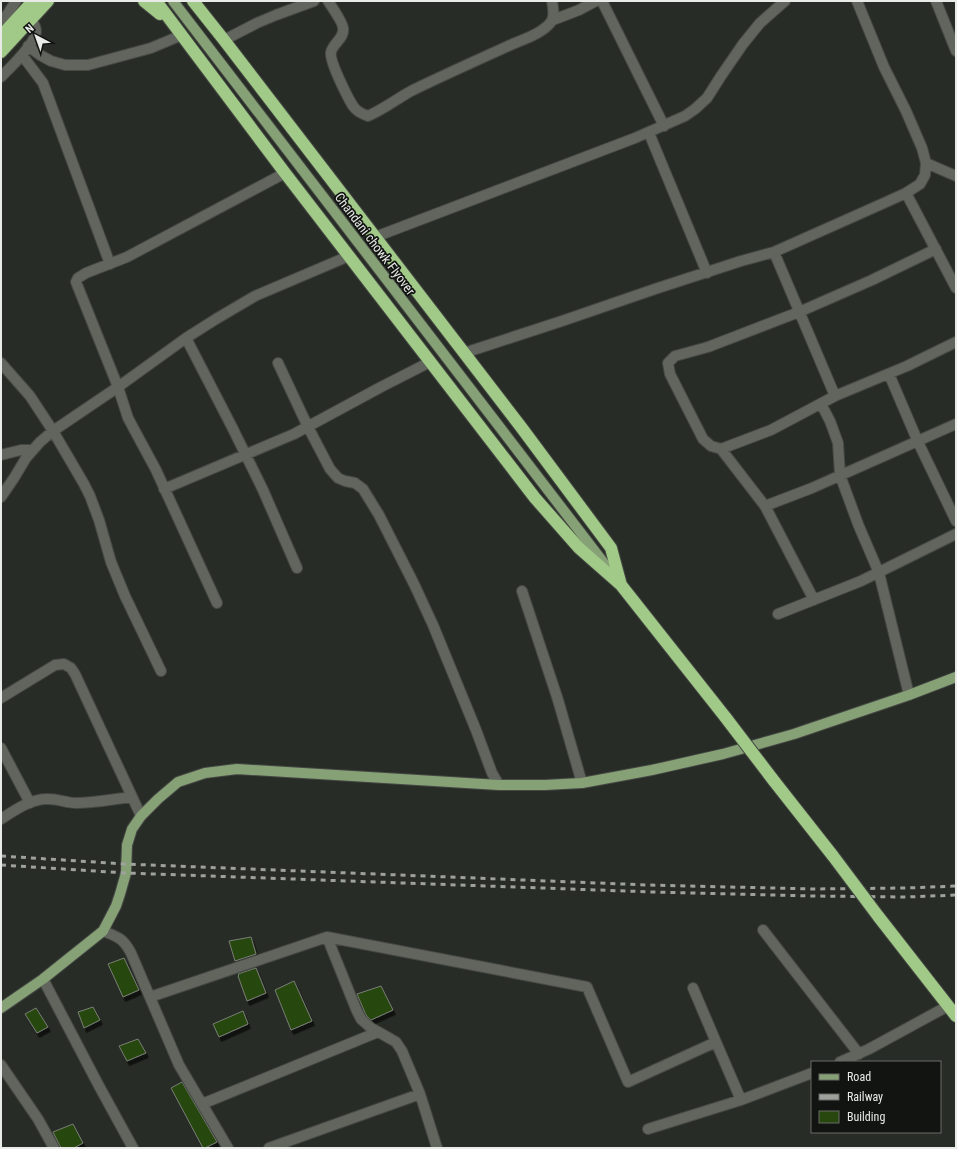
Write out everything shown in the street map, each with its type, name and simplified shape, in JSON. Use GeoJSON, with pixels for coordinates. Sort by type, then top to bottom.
{"type":"FeatureCollection","features":[{"type":"Feature","properties":{"kind":"highway"},"geometry":{"type":"LineString","coordinates":[[1,36],[31,8],[48,1]]}},
{"type":"Feature","properties":{"kind":"highway"},"geometry":{"type":"LineString","coordinates":[[1,52],[31,8],[58,1]]}},
{"type":"Feature","properties":{"kind":"highway"},"geometry":{"type":"LineString","coordinates":[[144,1],[179,30]]}},
{"type":"Feature","properties":{"kind":"highway"},"geometry":{"type":"LineString","coordinates":[[156,1],[348,256],[536,498],[579,548],[621,585],[726,718],[956,1016]]}},
{"type":"Feature","properties":{"kind":"highway"},"geometry":{"type":"LineString","coordinates":[[194,1],[521,427],[611,548],[621,585]]}},
{"type":"Feature","properties":{"kind":"main road","name":"Chandani chowk Flyover"},"geometry":{"type":"LineString","coordinates":[[173,1],[621,585]]}},
{"type":"Feature","properties":{"kind":"main road"},"geometry":{"type":"LineString","coordinates":[[1,1008],[43,979],[103,931],[116,906],[126,873],[127,845],[132,829],[141,816],[178,782],[206,773],[236,769],[499,785],[582,783],[652,770],[723,754],[794,734],[909,695],[956,677]]}},
{"type":"Feature","properties":{"kind":"street"},"geometry":{"type":"LineString","coordinates":[[1,21],[16,1]]}},
{"type":"Feature","properties":{"kind":"street"},"geometry":{"type":"LineString","coordinates":[[224,40],[269,18],[314,1]]}},
{"type":"Feature","properties":{"kind":"street"},"geometry":{"type":"LineString","coordinates":[[328,1],[343,28],[342,36],[335,44],[331,53],[332,62],[353,106],[361,114],[368,116],[375,113],[398,97],[530,36],[546,28],[553,20],[596,1]]}},
{"type":"Feature","properties":{"kind":"street"},"geometry":{"type":"LineString","coordinates":[[552,1],[554,12],[553,20]]}},
{"type":"Feature","properties":{"kind":"street"},"geometry":{"type":"LineString","coordinates":[[602,1],[664,126]]}},
{"type":"Feature","properties":{"kind":"street"},"geometry":{"type":"LineString","coordinates":[[375,237],[649,132],[690,112],[707,98],[731,60],[760,23],[785,1]]}},
{"type":"Feature","properties":{"kind":"street"},"geometry":{"type":"LineString","coordinates":[[464,353],[655,289],[741,261],[774,252],[906,193],[920,184],[924,176],[926,163],[922,148],[906,111],[884,67],[857,1]]}},
{"type":"Feature","properties":{"kind":"street"},"geometry":{"type":"LineString","coordinates":[[936,1],[956,51]]}},
{"type":"Feature","properties":{"kind":"street"},"geometry":{"type":"LineString","coordinates":[[1,77],[22,55],[33,40],[36,31],[31,8]]}},
{"type":"Feature","properties":{"kind":"street"},"geometry":{"type":"LineString","coordinates":[[28,46],[51,61],[65,65],[88,64],[151,48],[179,30]]}},
{"type":"Feature","properties":{"kind":"street"},"geometry":{"type":"LineString","coordinates":[[22,55],[44,83],[110,264]]}},
{"type":"Feature","properties":{"kind":"street"},"geometry":{"type":"LineString","coordinates":[[649,132],[707,273]]}},
{"type":"Feature","properties":{"kind":"street"},"geometry":{"type":"LineString","coordinates":[[926,163],[956,176]]}},
{"type":"Feature","properties":{"kind":"street"},"geometry":{"type":"LineString","coordinates":[[217,603],[164,489],[128,418],[118,387],[76,282],[78,278],[86,273],[127,257],[285,173]]}},
{"type":"Feature","properties":{"kind":"street"},"geometry":{"type":"LineString","coordinates":[[906,193],[956,288]]}},
{"type":"Feature","properties":{"kind":"street"},"geometry":{"type":"LineString","coordinates":[[814,600],[765,506],[721,449],[711,446],[703,439],[670,374],[668,363],[675,356],[708,346],[799,312],[872,280],[936,249]]}},
{"type":"Feature","properties":{"kind":"street"},"geometry":{"type":"LineString","coordinates":[[774,252],[835,396]]}},
{"type":"Feature","properties":{"kind":"street"},"geometry":{"type":"LineString","coordinates":[[1,496],[32,450],[53,432],[186,338],[255,296],[348,256]]}},
{"type":"Feature","properties":{"kind":"street"},"geometry":{"type":"LineString","coordinates":[[186,338],[263,490],[297,568]]}},
{"type":"Feature","properties":{"kind":"street"},"geometry":{"type":"LineString","coordinates":[[721,449],[771,430],[835,396],[907,366],[956,342]]}},
{"type":"Feature","properties":{"kind":"street"},"geometry":{"type":"LineString","coordinates":[[164,489],[294,434],[430,362]]}},
{"type":"Feature","properties":{"kind":"street"},"geometry":{"type":"LineString","coordinates":[[1,363],[30,396],[53,432],[90,496],[99,520],[111,562],[125,596],[161,671]]}},
{"type":"Feature","properties":{"kind":"street"},"geometry":{"type":"LineString","coordinates":[[278,363],[308,427],[330,469],[338,478],[345,482],[355,483],[362,489],[379,515],[430,619],[476,730],[492,774],[499,785]]}},
{"type":"Feature","properties":{"kind":"street"},"geometry":{"type":"LineString","coordinates":[[889,374],[918,442],[956,520]]}},
{"type":"Feature","properties":{"kind":"street"},"geometry":{"type":"LineString","coordinates":[[821,404],[830,421],[838,443],[840,476],[860,529],[879,572],[909,695]]}},
{"type":"Feature","properties":{"kind":"street"},"geometry":{"type":"LineString","coordinates":[[765,506],[840,476],[956,424]]}},
{"type":"Feature","properties":{"kind":"street"},"geometry":{"type":"LineString","coordinates":[[1,455],[21,450],[32,450]]}},
{"type":"Feature","properties":{"kind":"street"},"geometry":{"type":"LineString","coordinates":[[778,614],[879,572],[956,534]]}},
{"type":"Feature","properties":{"kind":"street"},"geometry":{"type":"LineString","coordinates":[[522,591],[558,700],[582,783]]}},
{"type":"Feature","properties":{"kind":"street"},"geometry":{"type":"LineString","coordinates":[[1,698],[55,664],[64,664],[71,668],[86,696],[141,816]]}},
{"type":"Feature","properties":{"kind":"street"},"geometry":{"type":"LineString","coordinates":[[1,748],[30,802]]}},
{"type":"Feature","properties":{"kind":"street"},"geometry":{"type":"LineString","coordinates":[[1,819],[25,804],[38,800],[49,799],[76,803],[132,797]]}},
{"type":"Feature","properties":{"kind":"street"},"geometry":{"type":"LineString","coordinates":[[763,930],[859,1054]]}},
{"type":"Feature","properties":{"kind":"street"},"geometry":{"type":"LineString","coordinates":[[103,931],[119,938],[126,944],[179,1065],[228,1148]]}},
{"type":"Feature","properties":{"kind":"street"},"geometry":{"type":"LineString","coordinates":[[150,997],[327,937],[587,987],[628,1082],[716,1042]]}},
{"type":"Feature","properties":{"kind":"street"},"geometry":{"type":"LineString","coordinates":[[327,937],[361,1019],[371,1028],[396,1042],[402,1051],[420,1094],[436,1148]]}},
{"type":"Feature","properties":{"kind":"street"},"geometry":{"type":"LineString","coordinates":[[43,979],[133,1148]]}},
{"type":"Feature","properties":{"kind":"street"},"geometry":{"type":"LineString","coordinates":[[693,988],[741,1100]]}},
{"type":"Feature","properties":{"kind":"street"},"geometry":{"type":"LineString","coordinates":[[842,1061],[888,1040],[948,1006]]}},
{"type":"Feature","properties":{"kind":"street"},"geometry":{"type":"LineString","coordinates":[[202,1104],[378,1032]]}},
{"type":"Feature","properties":{"kind":"street"},"geometry":{"type":"LineString","coordinates":[[1,1065],[38,1119],[54,1148]]}},
{"type":"Feature","properties":{"kind":"street"},"geometry":{"type":"LineString","coordinates":[[648,1129],[741,1100],[811,1073]]}},
{"type":"Feature","properties":{"kind":"street"},"geometry":{"type":"LineString","coordinates":[[269,1148],[420,1094]]}},
{"type":"Feature","properties":{"kind":"building"},"geometry":{"type":"Polygon","coordinates":[[[251,937],[256,954],[235,961],[229,941],[251,937]]]}},
{"type":"Feature","properties":{"kind":"building"},"geometry":{"type":"Polygon","coordinates":[[[124,958],[139,990],[123,997],[108,964],[124,958]]]}},
{"type":"Feature","properties":{"kind":"building"},"geometry":{"type":"Polygon","coordinates":[[[256,968],[266,993],[247,1001],[238,974],[256,968]]]}},
{"type":"Feature","properties":{"kind":"building"},"geometry":{"type":"Polygon","coordinates":[[[294,981],[312,1021],[291,1030],[275,990],[294,981]]]}},
{"type":"Feature","properties":{"kind":"building"},"geometry":{"type":"Polygon","coordinates":[[[381,986],[393,1010],[371,1020],[366,1015],[357,994],[381,986]]]}},
{"type":"Feature","properties":{"kind":"building"},"geometry":{"type":"Polygon","coordinates":[[[93,1007],[100,1020],[84,1028],[78,1012],[93,1007]]]}},
{"type":"Feature","properties":{"kind":"building"},"geometry":{"type":"Polygon","coordinates":[[[36,1008],[48,1027],[37,1033],[25,1014],[36,1008]]]}},
{"type":"Feature","properties":{"kind":"building"},"geometry":{"type":"Polygon","coordinates":[[[243,1011],[248,1024],[219,1037],[213,1024],[243,1011]]]}},
{"type":"Feature","properties":{"kind":"building"},"geometry":{"type":"Polygon","coordinates":[[[138,1039],[146,1053],[127,1061],[119,1046],[138,1039]]]}},
{"type":"Feature","properties":{"kind":"building"},"geometry":{"type":"Polygon","coordinates":[[[182,1082],[217,1142],[205,1148],[203,1148],[171,1088],[182,1082]]]}},
{"type":"Feature","properties":{"kind":"building"},"geometry":{"type":"Polygon","coordinates":[[[73,1124],[83,1143],[74,1148],[61,1148],[53,1132],[73,1124]]]}},
{"type":"Feature","properties":{"kind":"railway"},"geometry":{"type":"LineString","coordinates":[[1,856],[125,864],[648,885],[812,889],[956,886]]}},
{"type":"Feature","properties":{"kind":"railway"},"geometry":{"type":"LineString","coordinates":[[1,865],[126,873],[653,892],[907,897],[956,895]]}}]}
